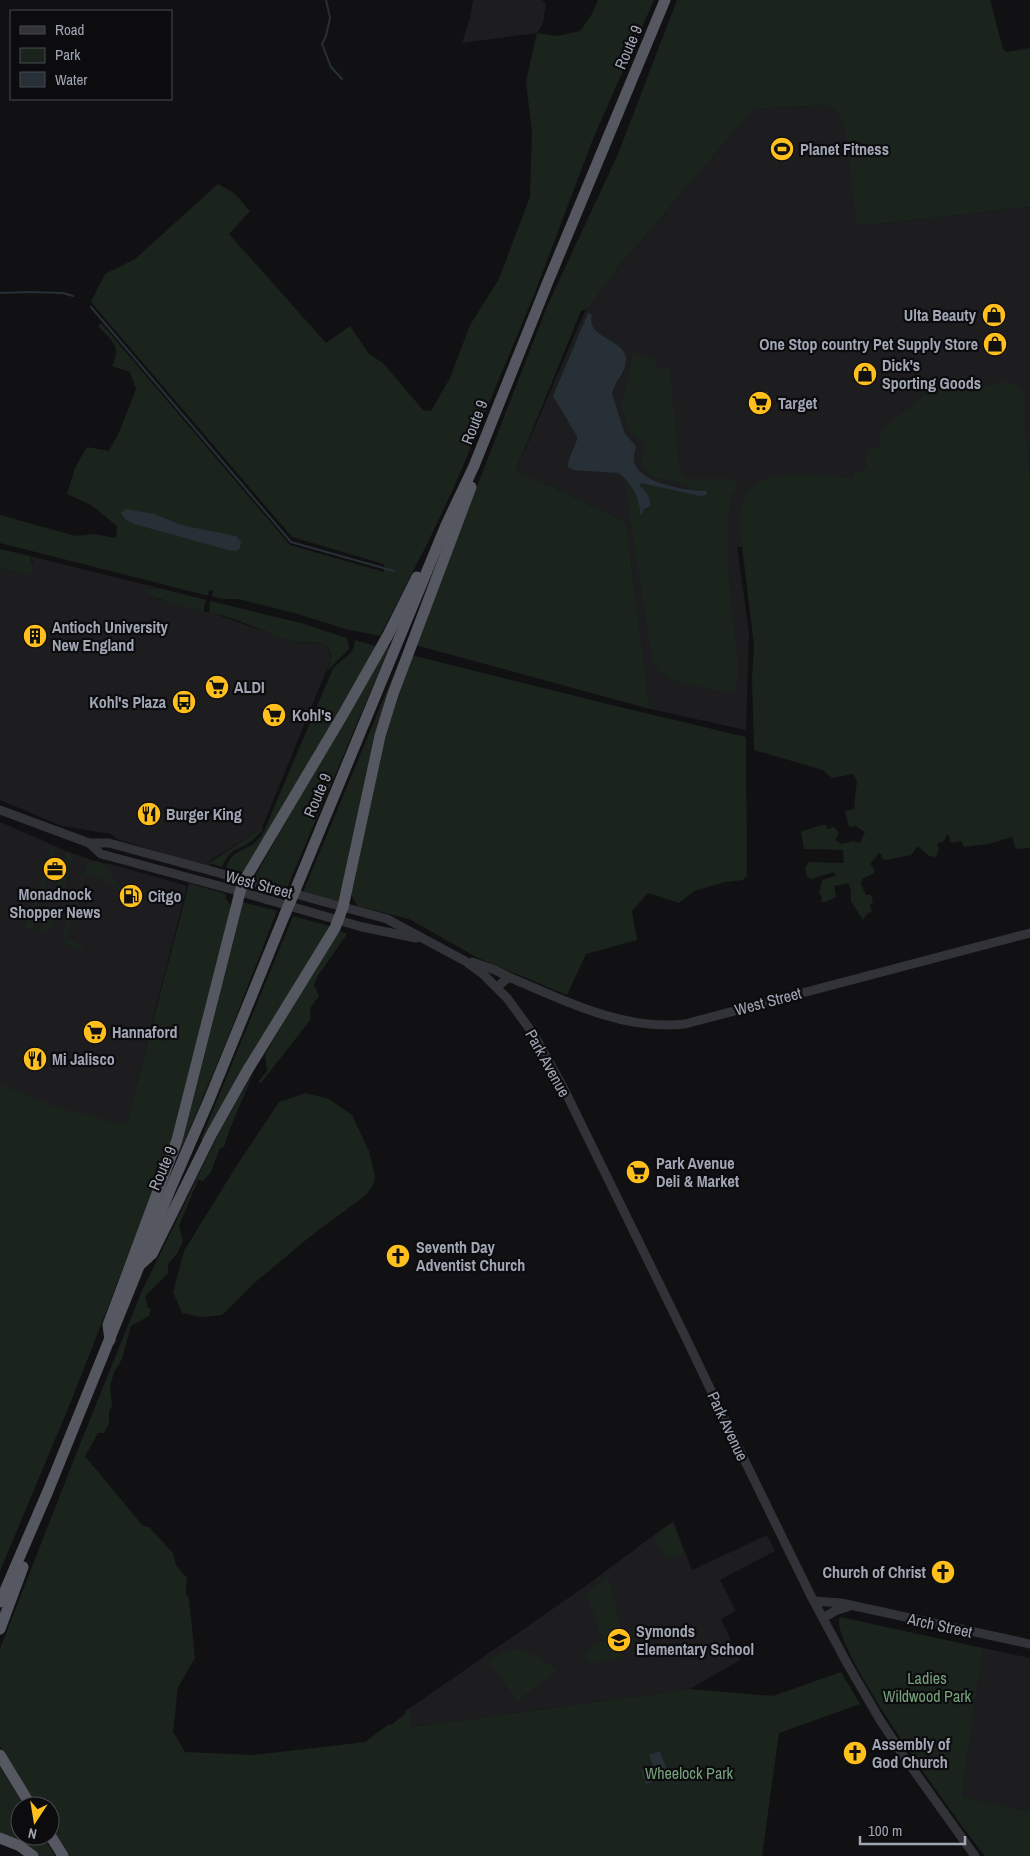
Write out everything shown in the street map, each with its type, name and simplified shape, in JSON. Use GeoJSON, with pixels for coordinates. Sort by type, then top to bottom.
{"type":"FeatureCollection","features":[{"type":"Feature","properties":{"kind":"highway","name":"Route 9"},"geometry":{"type":"LineString","coordinates":[[0,1602],[48,1492],[140,1264],[446,525],[474,466],[540,301],[665,0]]}},
{"type":"Feature","properties":{"kind":"highway"},"geometry":{"type":"LineString","coordinates":[[140,1264],[152,1254],[211,1135],[247,1071],[339,920],[380,736],[393,694],[470,490],[474,466]]}},
{"type":"Feature","properties":{"kind":"highway"},"geometry":{"type":"LineString","coordinates":[[110,1340],[108,1325],[180,1130],[244,880],[345,711],[446,525]]}},
{"type":"Feature","properties":{"kind":"highway"},"geometry":{"type":"LineString","coordinates":[[0,1629],[48,1492]]}},
{"type":"Feature","properties":{"kind":"highway"},"geometry":{"type":"LineString","coordinates":[[0,1755],[25,1796]]}},
{"type":"Feature","properties":{"kind":"highway"},"geometry":{"type":"LineString","coordinates":[[0,1838],[20,1846],[33,1856]]}},
{"type":"Feature","properties":{"kind":"street","name":"West Street"},"geometry":{"type":"LineString","coordinates":[[0,810],[89,843],[109,843],[387,920],[465,960],[495,970],[552,996],[632,1022],[667,1026],[685,1024],[1030,933]]}},
{"type":"Feature","properties":{"kind":"street","name":"West Street"},"geometry":{"type":"LineString","coordinates":[[89,843],[101,854],[377,930],[425,939]]}},
{"type":"Feature","properties":{"kind":"street","name":"West Street"},"geometry":{"type":"LineString","coordinates":[[465,960],[497,987]]}},
{"type":"Feature","properties":{"kind":"street"},"geometry":{"type":"LineString","coordinates":[[497,987],[509,977]]}},
{"type":"Feature","properties":{"kind":"street","name":"Park Avenue"},"geometry":{"type":"LineString","coordinates":[[497,987],[519,1013],[534,1035],[562,1085],[814,1602],[880,1720],[975,1856]]}},
{"type":"Feature","properties":{"kind":"street","name":"Arch Street"},"geometry":{"type":"LineString","coordinates":[[814,1602],[840,1603],[1030,1644]]}},
{"type":"Feature","properties":{"kind":"street"},"geometry":{"type":"LineString","coordinates":[[823,1618],[850,1606]]}},
{"type":"Feature","properties":{"kind":"shaded area"},"geometry":{"type":"Polygon","coordinates":[[[473,0],[542,0],[546,4],[543,23],[537,33],[462,43],[470,18],[473,0]]]}},
{"type":"Feature","properties":{"kind":"shaded area"},"geometry":{"type":"Polygon","coordinates":[[[845,104],[869,225],[1030,207],[1030,546],[737,547],[749,632],[746,730],[650,709],[626,522],[516,470],[586,309],[752,109],[845,104]]]}},
{"type":"Feature","properties":{"kind":"shaded area"},"geometry":{"type":"Polygon","coordinates":[[[30,556],[159,588],[150,589],[158,599],[212,613],[298,643],[318,642],[324,644],[328,649],[331,659],[262,828],[210,861],[209,867],[117,839],[111,834],[62,826],[0,800],[0,567],[26,576],[33,563],[30,556]]]}},
{"type":"Feature","properties":{"kind":"shaded area"},"geometry":{"type":"Polygon","coordinates":[[[0,822],[97,862],[115,865],[187,886],[126,1125],[0,1094],[0,822]]]}},
{"type":"Feature","properties":{"kind":"shaded area","name":"Symonds Elementary School"},"geometry":{"type":"Polygon","coordinates":[[[673,1521],[692,1570],[767,1535],[775,1551],[720,1580],[736,1611],[721,1619],[740,1660],[690,1689],[412,1727],[410,1708],[587,1585],[673,1521]]]}},
{"type":"Feature","properties":{"kind":"shaded area"},"geometry":{"type":"Polygon","coordinates":[[[983,1648],[1030,1658],[1030,1812],[962,1796],[983,1648]]]}},
{"type":"Feature","properties":{"kind":"green space"},"geometry":{"type":"Polygon","coordinates":[[[598,0],[654,0],[593,139],[534,295],[455,485],[380,636],[345,629],[298,614],[238,599],[219,598],[212,596],[213,591],[209,590],[208,595],[205,595],[0,543],[0,515],[76,536],[94,534],[116,538],[117,526],[91,505],[67,494],[75,468],[87,447],[109,451],[120,430],[136,389],[130,372],[112,366],[116,348],[98,326],[101,323],[290,545],[384,572],[384,564],[292,537],[91,302],[105,274],[135,259],[218,184],[234,193],[250,211],[229,234],[326,343],[350,326],[369,354],[383,363],[423,410],[431,411],[450,378],[470,325],[499,279],[530,197],[532,132],[526,81],[537,33],[557,36],[580,31],[592,14],[598,0]]]}},
{"type":"Feature","properties":{"kind":"green space"},"geometry":{"type":"Polygon","coordinates":[[[677,0],[990,0],[1003,49],[1006,52],[1030,48],[1030,207],[869,225],[857,224],[845,127],[837,111],[828,105],[753,109],[618,268],[587,309],[581,311],[516,470],[626,522],[650,709],[415,645],[548,304],[618,154],[677,0]]]}},
{"type":"Feature","properties":{"kind":"green space"},"geometry":{"type":"Polygon","coordinates":[[[631,352],[653,358],[658,367],[667,368],[670,371],[681,474],[690,479],[732,479],[737,482],[738,486],[731,495],[728,536],[730,590],[738,661],[737,683],[734,692],[727,693],[673,680],[660,672],[652,658],[624,476],[637,498],[640,513],[644,509],[647,493],[640,486],[641,483],[700,496],[707,492],[675,481],[654,477],[640,466],[646,444],[629,432],[621,406],[632,359],[631,352]]]}},
{"type":"Feature","properties":{"kind":"green space"},"geometry":{"type":"Polygon","coordinates":[[[949,376],[975,378],[978,385],[987,386],[1007,381],[1020,387],[1026,400],[1023,407],[1030,481],[1030,848],[1016,849],[1012,837],[988,844],[964,847],[961,841],[951,843],[948,834],[942,843],[939,842],[937,845],[939,848],[936,857],[929,856],[918,846],[911,855],[886,860],[881,858],[882,855],[879,853],[870,864],[874,869],[874,873],[862,879],[861,884],[866,895],[871,895],[873,903],[870,905],[872,912],[868,913],[863,920],[851,901],[851,891],[848,883],[834,886],[836,897],[821,902],[822,896],[819,894],[822,880],[835,876],[835,872],[811,879],[807,877],[805,868],[809,862],[844,863],[843,850],[804,849],[801,832],[826,825],[828,829],[834,827],[839,833],[835,840],[842,844],[853,841],[860,843],[865,832],[856,826],[849,827],[845,811],[854,809],[857,780],[853,774],[832,778],[823,770],[754,750],[752,676],[754,646],[739,521],[748,492],[754,485],[763,480],[788,475],[831,476],[854,479],[854,473],[867,468],[866,459],[869,450],[880,445],[880,434],[887,425],[949,376]]]}},
{"type":"Feature","properties":{"kind":"green space"},"geometry":{"type":"Polygon","coordinates":[[[0,549],[30,556],[34,571],[26,576],[0,567],[0,549]]]}},
{"type":"Feature","properties":{"kind":"green space"},"geometry":{"type":"Polygon","coordinates":[[[159,588],[206,600],[203,612],[170,603],[148,594],[150,589],[159,588]]]}},
{"type":"Feature","properties":{"kind":"green space"},"geometry":{"type":"Polygon","coordinates":[[[210,601],[301,623],[347,638],[348,650],[327,671],[331,655],[323,644],[296,642],[231,618],[209,613],[210,601]]]}},
{"type":"Feature","properties":{"kind":"green space"},"geometry":{"type":"Polygon","coordinates":[[[355,640],[375,646],[367,662],[246,871],[242,872],[226,868],[234,855],[255,843],[264,831],[332,671],[353,650],[355,640]]]}},
{"type":"Feature","properties":{"kind":"green space"},"geometry":{"type":"Polygon","coordinates":[[[386,646],[389,648],[287,888],[254,878],[386,646]]]}},
{"type":"Feature","properties":{"kind":"green space"},"geometry":{"type":"Polygon","coordinates":[[[411,655],[746,737],[747,877],[743,878],[744,880],[725,882],[694,891],[679,903],[648,893],[632,911],[637,940],[586,954],[567,995],[478,958],[409,919],[357,906],[351,894],[382,748],[411,655]]]}},
{"type":"Feature","properties":{"kind":"green space"},"geometry":{"type":"Polygon","coordinates":[[[401,657],[342,902],[303,892],[401,657]]]}},
{"type":"Feature","properties":{"kind":"green space"},"geometry":{"type":"Polygon","coordinates":[[[262,828],[263,830],[254,839],[231,853],[222,867],[209,863],[262,828]]]}},
{"type":"Feature","properties":{"kind":"green space"},"geometry":{"type":"Polygon","coordinates":[[[49,846],[58,847],[55,848],[33,930],[37,931],[54,907],[57,907],[51,927],[48,931],[41,932],[34,931],[25,928],[25,926],[48,863],[49,846]]]}},
{"type":"Feature","properties":{"kind":"green space"},"geometry":{"type":"Polygon","coordinates":[[[67,852],[70,853],[72,860],[63,893],[61,893],[56,889],[67,852]]]}},
{"type":"Feature","properties":{"kind":"green space"},"geometry":{"type":"Polygon","coordinates":[[[93,861],[106,865],[117,886],[94,876],[86,875],[66,937],[83,946],[86,941],[82,950],[67,944],[63,939],[63,935],[87,866],[93,861]]]}},
{"type":"Feature","properties":{"kind":"green space"},"geometry":{"type":"Polygon","coordinates":[[[189,883],[226,894],[226,899],[230,904],[230,912],[173,1140],[72,1399],[0,1571],[0,1084],[56,1107],[126,1125],[189,883]]]}},
{"type":"Feature","properties":{"kind":"green space"},"geometry":{"type":"Polygon","coordinates":[[[242,902],[277,911],[225,1045],[178,1157],[176,1155],[242,902]]]}},
{"type":"Feature","properties":{"kind":"green space"},"geometry":{"type":"Polygon","coordinates":[[[293,916],[333,927],[204,1140],[201,1139],[293,916]]]}},
{"type":"Feature","properties":{"kind":"green space"},"geometry":{"type":"Polygon","coordinates":[[[341,931],[347,934],[317,977],[314,985],[319,996],[310,1008],[311,1019],[261,1083],[258,1082],[267,1071],[265,1055],[333,939],[341,931]]]}},
{"type":"Feature","properties":{"kind":"green space","name":"Wheelock Park"},"geometry":{"type":"Polygon","coordinates":[[[254,1072],[224,1147],[220,1148],[211,1172],[203,1181],[198,1180],[179,1226],[183,1241],[177,1254],[168,1264],[168,1273],[145,1296],[148,1308],[151,1309],[149,1316],[131,1326],[122,1359],[114,1372],[110,1387],[112,1406],[109,1411],[109,1423],[104,1433],[98,1433],[85,1456],[143,1526],[149,1527],[173,1553],[176,1565],[187,1578],[186,1593],[189,1599],[195,1658],[178,1687],[173,1732],[185,1752],[253,1755],[365,1742],[389,1724],[391,1725],[410,1708],[412,1727],[690,1689],[773,1696],[841,1672],[860,1704],[779,1733],[762,1856],[66,1856],[60,1846],[60,1796],[29,1796],[0,1746],[0,1649],[141,1293],[221,1129],[254,1072]]]}},
{"type":"Feature","properties":{"kind":"green space"},"geometry":{"type":"Polygon","coordinates":[[[306,1093],[329,1099],[352,1115],[369,1151],[375,1176],[374,1183],[366,1195],[312,1235],[253,1284],[222,1315],[201,1317],[182,1313],[173,1292],[184,1251],[237,1165],[279,1102],[306,1093]]]}},
{"type":"Feature","properties":{"kind":"green space"},"geometry":{"type":"Polygon","coordinates":[[[672,1523],[684,1552],[678,1556],[666,1557],[654,1540],[672,1523]]]}},
{"type":"Feature","properties":{"kind":"green space"},"geometry":{"type":"Polygon","coordinates":[[[608,1578],[618,1617],[622,1657],[597,1663],[588,1662],[585,1655],[594,1645],[603,1642],[586,1592],[608,1578]]]}},
{"type":"Feature","properties":{"kind":"green space","name":"Ladies Wildwood Park"},"geometry":{"type":"Polygon","coordinates":[[[840,1617],[983,1648],[962,1796],[1030,1812],[1030,1856],[985,1856],[925,1775],[874,1696],[841,1633],[840,1617]]]}},
{"type":"Feature","properties":{"kind":"green space"},"geometry":{"type":"Polygon","coordinates":[[[514,1649],[537,1657],[557,1671],[517,1701],[488,1661],[514,1649]]]}},
{"type":"Feature","properties":{"kind":"green space"},"geometry":{"type":"Polygon","coordinates":[[[0,1766],[18,1796],[10,1796],[10,1842],[0,1836],[0,1766]]]}},
{"type":"Feature","properties":{"kind":"green space"},"geometry":{"type":"Polygon","coordinates":[[[18,1846],[49,1846],[55,1856],[35,1856],[18,1846]]]}},
{"type":"Feature","properties":{"kind":"water"},"geometry":{"type":"Polygon","coordinates":[[[588,313],[592,315],[591,323],[594,329],[619,346],[626,358],[625,368],[612,394],[625,434],[636,446],[634,462],[638,470],[655,481],[677,488],[707,491],[706,495],[700,496],[641,483],[640,486],[650,500],[650,506],[644,509],[642,515],[634,490],[618,473],[574,470],[568,467],[577,436],[553,396],[588,313]]]}},
{"type":"Feature","properties":{"kind":"water"},"geometry":{"type":"Polygon","coordinates":[[[126,509],[154,514],[181,525],[236,536],[241,542],[240,548],[236,551],[228,550],[134,524],[125,519],[121,513],[126,509]]]}},
{"type":"Feature","properties":{"kind":"water"},"geometry":{"type":"Polygon","coordinates":[[[660,1751],[669,1776],[646,1784],[641,1770],[653,1766],[649,1755],[660,1751]]]}},
{"type":"Feature","properties":{"kind":"waterway"},"geometry":{"type":"LineString","coordinates":[[326,0],[330,18],[322,44],[331,67],[342,79]]}},
{"type":"Feature","properties":{"kind":"waterway"},"geometry":{"type":"LineString","coordinates":[[0,293],[63,293],[73,296]]}},
{"type":"Feature","properties":{"kind":"waterway"},"geometry":{"type":"LineString","coordinates":[[91,307],[291,542],[394,571]]}},
{"type":"Feature","properties":{"kind":"place","name":"Planet Fitness"},"geometry":{"type":"Point","coordinates":[782,149]}},
{"type":"Feature","properties":{"kind":"place","name":"Ulta Beauty"},"geometry":{"type":"Point","coordinates":[994,315]}},
{"type":"Feature","properties":{"kind":"place","name":"One Stop country Pet Supply Store"},"geometry":{"type":"Point","coordinates":[995,344]}},
{"type":"Feature","properties":{"kind":"place","name":"Dick's Sporting Goods"},"geometry":{"type":"Point","coordinates":[865,374]}},
{"type":"Feature","properties":{"kind":"place","name":"Target"},"geometry":{"type":"Point","coordinates":[760,403]}},
{"type":"Feature","properties":{"kind":"place","name":"Antioch University New England"},"geometry":{"type":"Point","coordinates":[35,636]}},
{"type":"Feature","properties":{"kind":"place","name":"ALDI"},"geometry":{"type":"Point","coordinates":[217,687]}},
{"type":"Feature","properties":{"kind":"place","name":"Kohl's Plaza"},"geometry":{"type":"Point","coordinates":[184,702]}},
{"type":"Feature","properties":{"kind":"place","name":"Kohl's"},"geometry":{"type":"Point","coordinates":[274,715]}},
{"type":"Feature","properties":{"kind":"place","name":"Burger King"},"geometry":{"type":"Point","coordinates":[149,814]}},
{"type":"Feature","properties":{"kind":"place","name":"Monadnock Shopper News"},"geometry":{"type":"Point","coordinates":[55,869]}},
{"type":"Feature","properties":{"kind":"place","name":"Citgo"},"geometry":{"type":"Point","coordinates":[131,896]}},
{"type":"Feature","properties":{"kind":"place","name":"Hannaford"},"geometry":{"type":"Point","coordinates":[95,1032]}},
{"type":"Feature","properties":{"kind":"place","name":"Mi Jalisco"},"geometry":{"type":"Point","coordinates":[35,1059]}},
{"type":"Feature","properties":{"kind":"place","name":"Park Avenue Deli & Market"},"geometry":{"type":"Point","coordinates":[638,1172]}},
{"type":"Feature","properties":{"kind":"place","name":"Seventh Day Adventist Church"},"geometry":{"type":"Point","coordinates":[398,1256]}},
{"type":"Feature","properties":{"kind":"place","name":"Church of Christ"},"geometry":{"type":"Point","coordinates":[943,1572]}},
{"type":"Feature","properties":{"kind":"place","name":"Symonds Elementary School"},"geometry":{"type":"Point","coordinates":[619,1640]}},
{"type":"Feature","properties":{"kind":"place","name":"Assembly of God Church"},"geometry":{"type":"Point","coordinates":[855,1753]}}]}
